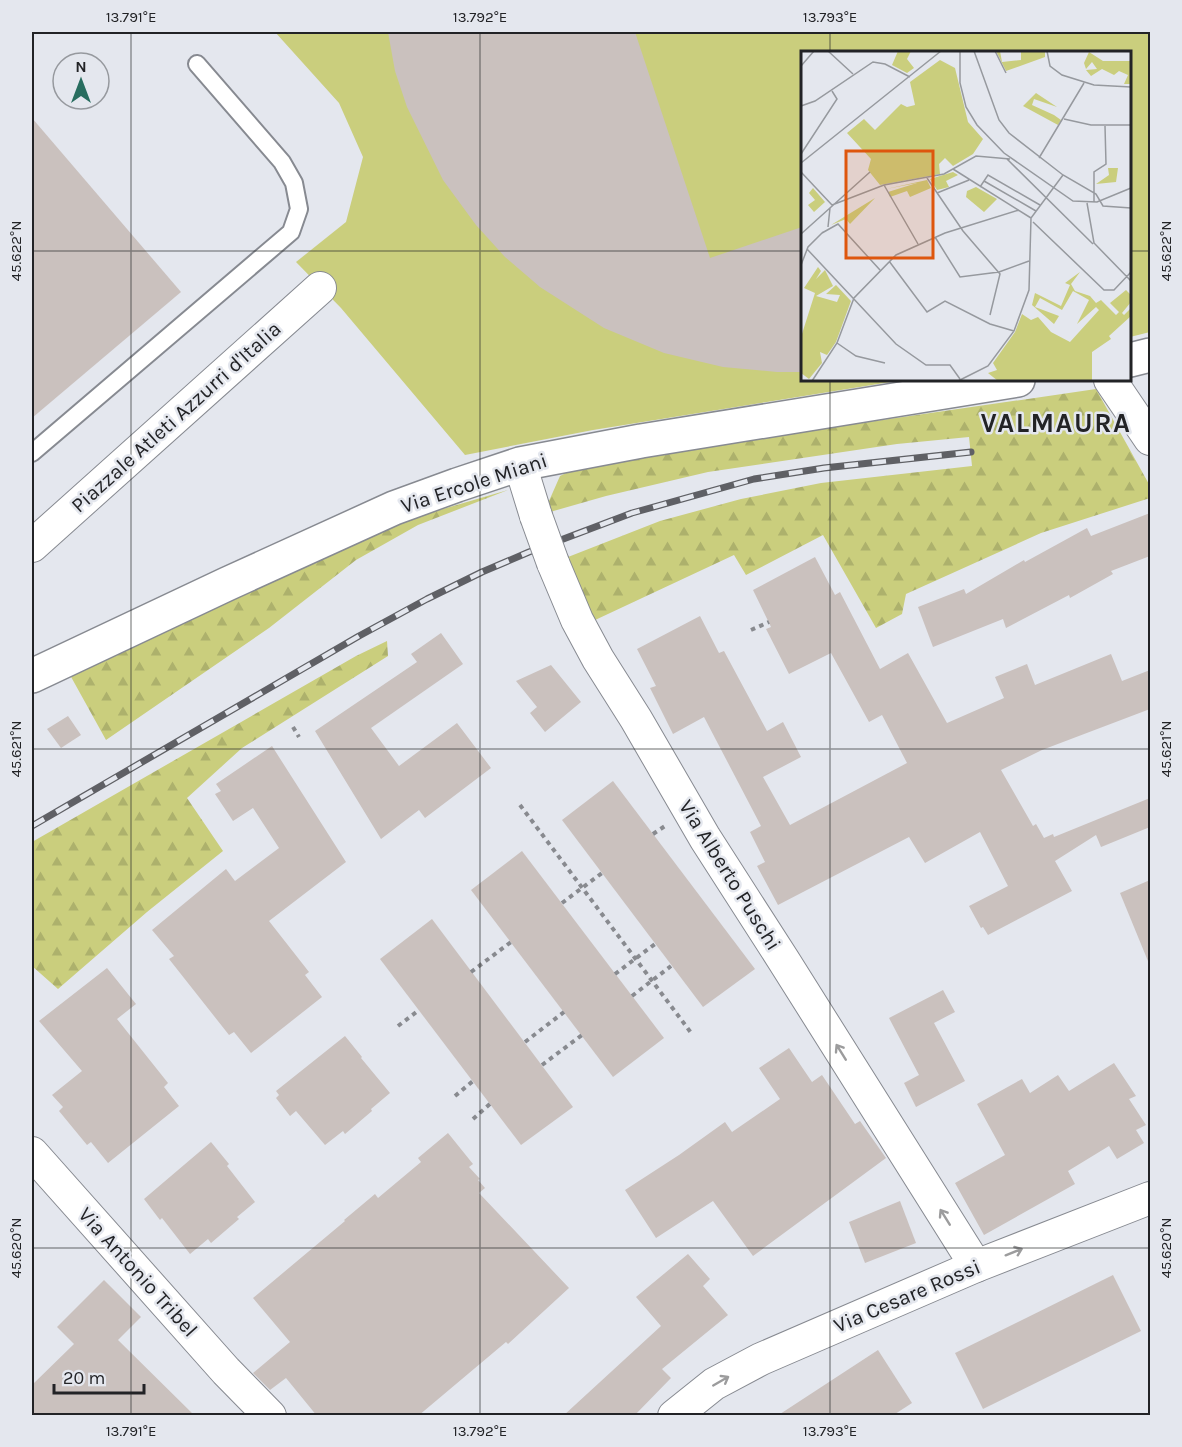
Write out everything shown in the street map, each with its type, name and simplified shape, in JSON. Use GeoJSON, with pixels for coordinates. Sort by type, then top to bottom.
{"type":"FeatureCollection","features":[{"type":"Feature","properties":{"kind":"street","name":"Piazzale Atleti Azzurri d'Italia"},"geometry":{"type":"LineString","coordinates":[[32,546],[320,288]]}},
{"type":"Feature","properties":{"kind":"street"},"geometry":{"type":"LineString","coordinates":[[1131,360],[1150,355]]}},
{"type":"Feature","properties":{"kind":"street","name":"Via Ercole Miani"},"geometry":{"type":"LineString","coordinates":[[32,676],[394,508],[520,464],[641,441],[1012,381]]}},
{"type":"Feature","properties":{"kind":"street"},"geometry":{"type":"LineString","coordinates":[[1111,381],[1150,439]]}},
{"type":"Feature","properties":{"kind":"street","name":"Via Alberto Puschi"},"geometry":{"type":"LineString","coordinates":[[520,464],[553,563],[577,620],[598,659],[636,719],[705,838],[976,1266]]}},
{"type":"Feature","properties":{"kind":"street","name":"Via Antonio Tribel"},"geometry":{"type":"LineString","coordinates":[[32,1153],[226,1371],[270,1416]]}},
{"type":"Feature","properties":{"kind":"street","name":"Via Cesare Rossi"},"geometry":{"type":"LineString","coordinates":[[674,1416],[714,1384],[761,1359],[976,1266],[1150,1198]]}},
{"type":"Feature","properties":{"kind":"lane"},"geometry":{"type":"LineString","coordinates":[[32,453],[291,231],[299,209],[294,183],[282,162],[197,64]]}},
{"type":"Feature","properties":{"kind":"path"},"geometry":{"type":"LineString","coordinates":[[751,630],[769,622]]}},
{"type":"Feature","properties":{"kind":"path"},"geometry":{"type":"LineString","coordinates":[[293,727],[299,737]]}},
{"type":"Feature","properties":{"kind":"path"},"geometry":{"type":"LineString","coordinates":[[520,805],[692,1034]]}},
{"type":"Feature","properties":{"kind":"path"},"geometry":{"type":"LineString","coordinates":[[562,903],[602,873]]}},
{"type":"Feature","properties":{"kind":"path"},"geometry":{"type":"LineString","coordinates":[[471,972],[511,942]]}},
{"type":"Feature","properties":{"kind":"path"},"geometry":{"type":"LineString","coordinates":[[615,974],[655,944]]}},
{"type":"Feature","properties":{"kind":"path"},"geometry":{"type":"LineString","coordinates":[[632,996],[671,966]]}},
{"type":"Feature","properties":{"kind":"path"},"geometry":{"type":"LineString","coordinates":[[398,1026],[419,1010]]}},
{"type":"Feature","properties":{"kind":"path"},"geometry":{"type":"LineString","coordinates":[[525,1042],[564,1012]]}},
{"type":"Feature","properties":{"kind":"path"},"geometry":{"type":"LineString","coordinates":[[542,1065],[582,1035]]}},
{"type":"Feature","properties":{"kind":"path"},"geometry":{"type":"LineString","coordinates":[[455,1096],[473,1081]]}},
{"type":"Feature","properties":{"kind":"path"},"geometry":{"type":"LineString","coordinates":[[473,1119],[490,1104]]}},
{"type":"Feature","properties":{"kind":"green space"},"geometry":{"type":"Polygon","coordinates":[[[275,32],[1150,32],[1150,332],[1131,337],[1131,51],[801,51],[801,381],[897,381],[593,430],[465,455],[341,308],[296,262],[346,222],[363,157],[339,103],[275,32]]]}},
{"type":"Feature","properties":{"kind":"green space"},"geometry":{"type":"Polygon","coordinates":[[[1096,389],[1150,486],[1150,498],[1041,533],[906,594],[902,614],[876,628],[823,535],[746,575],[734,555],[593,621],[568,557],[660,521],[741,499],[821,483],[972,466],[969,437],[897,444],[708,472],[550,512],[549,501],[560,476],[576,468],[718,444],[1096,389]]]}},
{"type":"Feature","properties":{"kind":"green space"},"geometry":{"type":"Polygon","coordinates":[[[508,490],[418,525],[356,560],[269,628],[106,740],[70,675],[355,543],[419,516],[508,490]]]}},
{"type":"Feature","properties":{"kind":"green space"},"geometry":{"type":"Polygon","coordinates":[[[387,641],[388,656],[242,748],[187,798],[223,851],[147,912],[58,989],[32,966],[32,842],[356,656],[387,641]]]}},
{"type":"Feature","properties":{"kind":"building"},"geometry":{"type":"Polygon","coordinates":[[[388,32],[635,32],[710,258],[801,227],[801,372],[723,367],[664,353],[604,328],[540,287],[505,257],[476,225],[443,180],[407,107],[395,71],[388,32]]]}},
{"type":"Feature","properties":{"kind":"building"},"geometry":{"type":"Polygon","coordinates":[[[32,118],[181,292],[32,418],[32,118]]]}},
{"type":"Feature","properties":{"kind":"building"},"geometry":{"type":"Polygon","coordinates":[[[1150,513],[1150,556],[1111,571],[1113,574],[1070,598],[1069,595],[1006,628],[1003,619],[933,647],[918,607],[964,589],[966,594],[1024,560],[1025,562],[1087,528],[1091,536],[1150,513]]]}},
{"type":"Feature","properties":{"kind":"building"},"geometry":{"type":"Polygon","coordinates":[[[815,557],[835,595],[840,592],[880,669],[908,653],[947,723],[1004,698],[995,677],[1027,664],[1035,685],[1111,654],[1122,681],[1150,670],[1150,709],[1042,750],[1001,770],[1033,826],[1036,824],[1044,838],[1053,834],[1054,837],[1150,798],[1150,827],[1101,847],[1096,835],[1055,861],[1072,891],[988,935],[983,927],[981,928],[969,906],[1008,886],[980,832],[925,863],[909,837],[778,905],[757,866],[765,862],[750,832],[761,826],[704,717],[673,734],[650,688],[656,686],[637,649],[700,616],[719,653],[724,651],[767,731],[783,722],[801,757],[763,777],[790,825],[907,763],[882,715],[869,722],[831,653],[789,674],[766,629],[771,627],[753,590],[815,557]]]}},
{"type":"Feature","properties":{"kind":"building"},"geometry":{"type":"Polygon","coordinates":[[[441,633],[463,664],[371,728],[399,766],[457,723],[491,768],[425,818],[419,810],[381,839],[315,731],[417,662],[411,654],[441,633]]]}},
{"type":"Feature","properties":{"kind":"building"},"geometry":{"type":"Polygon","coordinates":[[[551,665],[581,702],[545,732],[530,713],[537,707],[516,681],[551,665]]]}},
{"type":"Feature","properties":{"kind":"building"},"geometry":{"type":"Polygon","coordinates":[[[68,716],[81,735],[61,748],[47,729],[68,716]]]}},
{"type":"Feature","properties":{"kind":"building"},"geometry":{"type":"Polygon","coordinates":[[[272,746],[346,862],[269,921],[309,972],[305,975],[322,997],[251,1053],[234,1032],[229,1035],[169,959],[174,956],[152,930],[226,869],[235,881],[279,848],[253,808],[233,821],[215,794],[221,791],[216,784],[272,746]]]}},
{"type":"Feature","properties":{"kind":"building"},"geometry":{"type":"Polygon","coordinates":[[[613,781],[755,969],[703,1007],[562,820],[613,781]]]}},
{"type":"Feature","properties":{"kind":"building"},"geometry":{"type":"Polygon","coordinates":[[[522,851],[664,1038],[613,1077],[471,890],[522,851]]]}},
{"type":"Feature","properties":{"kind":"building"},"geometry":{"type":"Polygon","coordinates":[[[1150,880],[1150,966],[1120,893],[1150,880]]]}},
{"type":"Feature","properties":{"kind":"building"},"geometry":{"type":"Polygon","coordinates":[[[432,919],[573,1107],[521,1145],[380,959],[432,919]]]}},
{"type":"Feature","properties":{"kind":"building"},"geometry":{"type":"Polygon","coordinates":[[[107,968],[136,1004],[117,1019],[168,1083],[164,1087],[179,1106],[108,1163],[91,1142],[87,1145],[59,1111],[63,1107],[52,1095],[82,1071],[39,1021],[107,968]]]}},
{"type":"Feature","properties":{"kind":"building"},"geometry":{"type":"Polygon","coordinates":[[[943,990],[955,1012],[934,1023],[965,1081],[916,1107],[904,1083],[919,1075],[889,1018],[943,990]]]}},
{"type":"Feature","properties":{"kind":"building"},"geometry":{"type":"Polygon","coordinates":[[[345,1036],[390,1093],[345,1134],[343,1131],[325,1145],[296,1111],[290,1116],[276,1098],[279,1095],[276,1091],[345,1036]]]}},
{"type":"Feature","properties":{"kind":"building"},"geometry":{"type":"Polygon","coordinates":[[[789,1048],[812,1082],[822,1075],[855,1124],[860,1121],[886,1158],[753,1256],[713,1201],[656,1238],[625,1190],[725,1122],[732,1132],[780,1099],[759,1068],[789,1048]]]}},
{"type":"Feature","properties":{"kind":"building"},"geometry":{"type":"Polygon","coordinates":[[[1114,1063],[1136,1096],[1129,1099],[1146,1125],[1136,1130],[1144,1143],[1117,1159],[1109,1146],[1068,1171],[1075,1184],[984,1235],[955,1183],[1005,1155],[977,1104],[1022,1079],[1030,1093],[1058,1075],[1069,1091],[1114,1063]]]}},
{"type":"Feature","properties":{"kind":"building"},"geometry":{"type":"Polygon","coordinates":[[[448,1133],[473,1164],[469,1167],[485,1188],[479,1193],[569,1288],[508,1344],[506,1342],[418,1416],[317,1416],[286,1378],[270,1390],[253,1373],[290,1342],[253,1298],[375,1194],[378,1198],[421,1162],[418,1158],[448,1133]]]}},
{"type":"Feature","properties":{"kind":"building"},"geometry":{"type":"Polygon","coordinates":[[[211,1142],[255,1202],[211,1243],[208,1239],[190,1254],[144,1199],[211,1142]]]}},
{"type":"Feature","properties":{"kind":"building"},"geometry":{"type":"Polygon","coordinates":[[[900,1201],[916,1243],[865,1263],[849,1222],[900,1201]]]}},
{"type":"Feature","properties":{"kind":"building"},"geometry":{"type":"Polygon","coordinates":[[[688,1254],[710,1279],[703,1286],[728,1315],[662,1369],[671,1378],[634,1416],[563,1416],[661,1326],[636,1297],[688,1254]]]}},
{"type":"Feature","properties":{"kind":"building"},"geometry":{"type":"Polygon","coordinates":[[[1113,1275],[1141,1331],[983,1409],[955,1353],[1113,1275]]]}},
{"type":"Feature","properties":{"kind":"building"},"geometry":{"type":"Polygon","coordinates":[[[104,1280],[141,1317],[118,1340],[195,1416],[32,1416],[32,1385],[74,1344],[57,1327],[104,1280]]]}},
{"type":"Feature","properties":{"kind":"building"},"geometry":{"type":"Polygon","coordinates":[[[878,1350],[912,1403],[892,1416],[777,1416],[878,1350]]]}},
{"type":"Feature","properties":{"kind":"railway"},"geometry":{"type":"LineString","coordinates":[[32,826],[359,636],[427,599],[529,552],[632,513],[754,479],[824,468],[971,452]]}},
{"type":"Feature","properties":{"kind":"district","name":"VALMAURA"},"geometry":{"type":"Point","coordinates":[1056,423]}}]}
